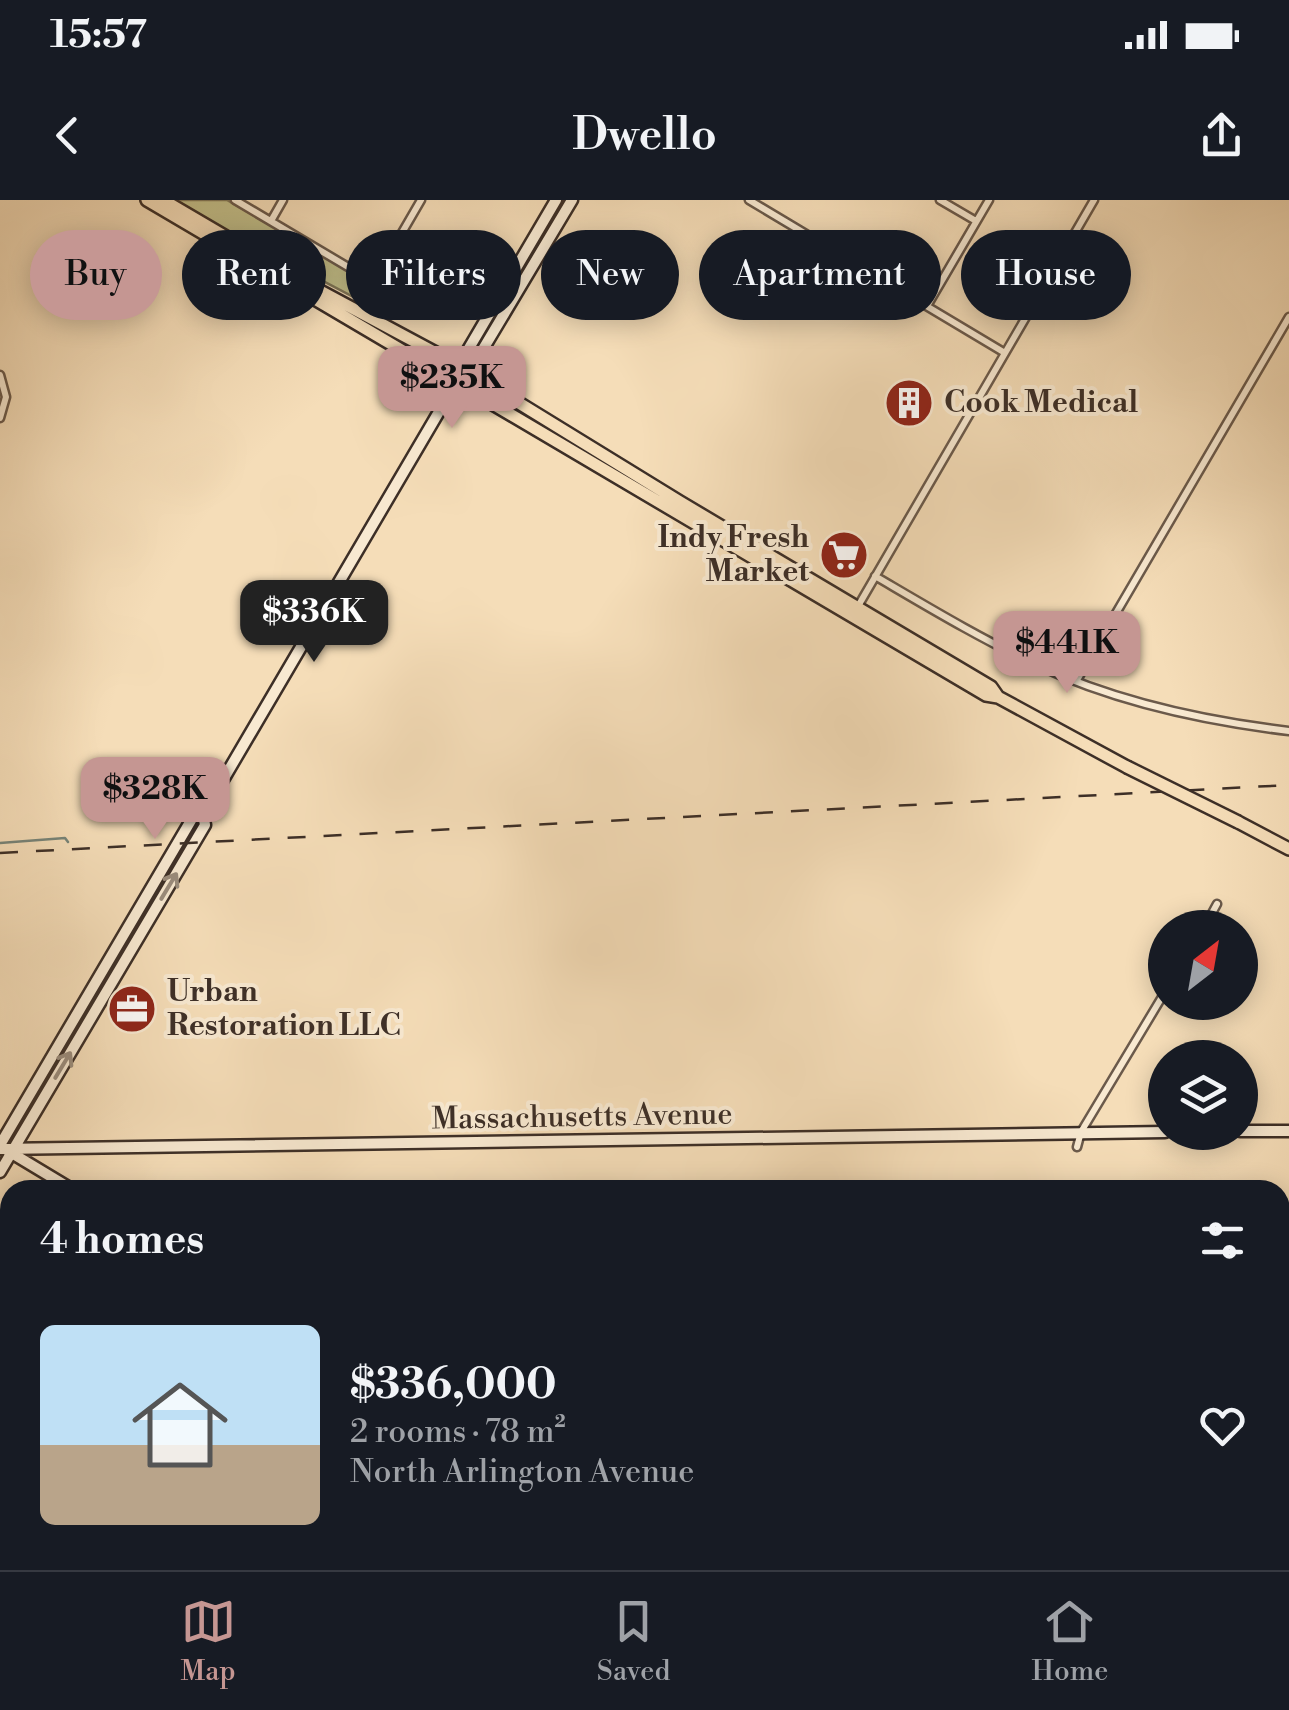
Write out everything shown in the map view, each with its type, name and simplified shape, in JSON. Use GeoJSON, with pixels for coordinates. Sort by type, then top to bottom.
{"type":"FeatureCollection","features":[{"type":"Feature","properties":{"kind":"main road"},"geometry":{"type":"LineString","coordinates":[[147,200],[855,614]]}},
{"type":"Feature","properties":{"kind":"main road"},"geometry":{"type":"LineString","coordinates":[[163,200],[458,366],[986,695],[998,697],[1289,849]]}},
{"type":"Feature","properties":{"kind":"main road"},"geometry":{"type":"LineString","coordinates":[[0,1172],[5,1149],[193,817],[203,814],[457,381],[458,366],[556,200]]}},
{"type":"Feature","properties":{"kind":"main road"},"geometry":{"type":"LineString","coordinates":[[457,381],[470,374],[572,200]]}},
{"type":"Feature","properties":{"kind":"main road"},"geometry":{"type":"LineString","coordinates":[[1258,1132],[1289,1131]]}},
{"type":"Feature","properties":{"kind":"main road","name":"Massachusetts Avenue"},"geometry":{"type":"LineString","coordinates":[[5,1149],[1148,1132]]}},
{"type":"Feature","properties":{"kind":"main road"},"geometry":{"type":"LineString","coordinates":[[5,1149],[56,1180]]}},
{"type":"Feature","properties":{"kind":"street"},"geometry":{"type":"LineString","coordinates":[[235,200],[346,265]]}},
{"type":"Feature","properties":{"kind":"street"},"geometry":{"type":"LineString","coordinates":[[271,221],[284,200]]}},
{"type":"Feature","properties":{"kind":"street"},"geometry":{"type":"LineString","coordinates":[[404,230],[421,200]]}},
{"type":"Feature","properties":{"kind":"street"},"geometry":{"type":"LineString","coordinates":[[749,200],[799,230]]}},
{"type":"Feature","properties":{"kind":"street"},"geometry":{"type":"LineString","coordinates":[[940,200],[976,222]]}},
{"type":"Feature","properties":{"kind":"street"},"geometry":{"type":"LineString","coordinates":[[941,282],[988,200]]}},
{"type":"Feature","properties":{"kind":"street"},"geometry":{"type":"LineString","coordinates":[[855,614],[1094,200]]}},
{"type":"Feature","properties":{"kind":"street"},"geometry":{"type":"LineString","coordinates":[[941,314],[1005,353]]}},
{"type":"Feature","properties":{"kind":"street"},"geometry":{"type":"LineString","coordinates":[[1077,680],[1289,316]]}},
{"type":"Feature","properties":{"kind":"street"},"geometry":{"type":"LineString","coordinates":[[0,375],[6,397],[0,418]]}},
{"type":"Feature","properties":{"kind":"street"},"geometry":{"type":"LineString","coordinates":[[875,576],[969,631],[1077,680],[1178,710],[1289,731]]}},
{"type":"Feature","properties":{"kind":"street"},"geometry":{"type":"LineString","coordinates":[[1214,910],[1218,904]]}},
{"type":"Feature","properties":{"kind":"street"},"geometry":{"type":"LineString","coordinates":[[1077,1147],[1081,1132],[1148,1020]]}},
{"type":"Feature","properties":{"kind":"shaded area"},"geometry":{"type":"Polygon","coordinates":[[[169,200],[227,200],[279,230],[226,230],[169,200]]]}},
{"type":"Feature","properties":{"kind":"shaded area"},"geometry":{"type":"Polygon","coordinates":[[[326,258],[346,269],[346,293],[326,283],[326,258]]]}},
{"type":"Feature","properties":{"kind":"waterway"},"geometry":{"type":"LineString","coordinates":[[0,843],[65,838],[68,842]]}},
{"type":"Feature","properties":{"kind":"railway"},"geometry":{"type":"LineString","coordinates":[[0,853],[1289,785]]}},
{"type":"Feature","properties":{"kind":"place","name":"Cook Medical"},"geometry":{"type":"Point","coordinates":[909,403]}},
{"type":"Feature","properties":{"kind":"place","name":"Indy Fresh Market"},"geometry":{"type":"Point","coordinates":[844,555]}},
{"type":"Feature","properties":{"kind":"place","name":"Urban Restoration LLC"},"geometry":{"type":"Point","coordinates":[132,1009]}}]}
